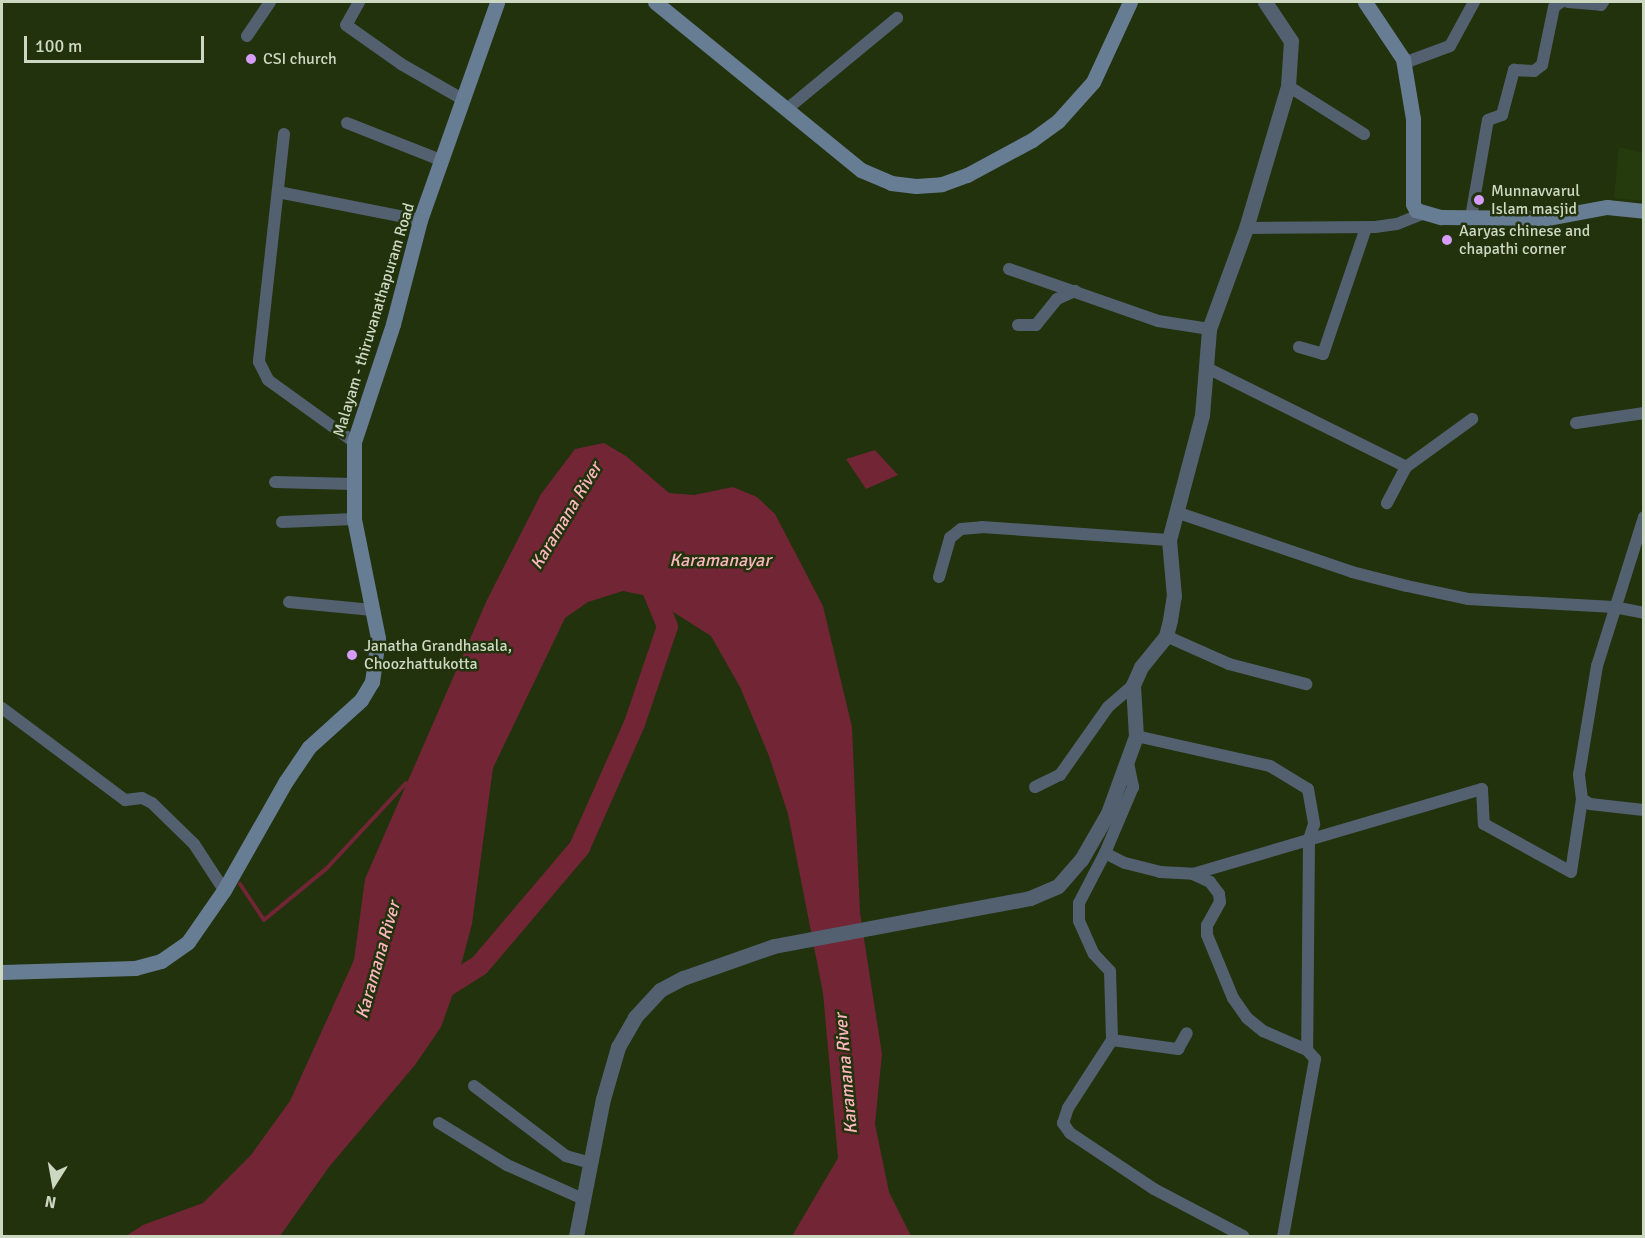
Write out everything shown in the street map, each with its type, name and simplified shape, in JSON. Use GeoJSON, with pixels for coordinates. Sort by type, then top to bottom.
{"type":"FeatureCollection","features":[{"type":"Feature","properties":{"kind":"main road","name":"Malayam - thiruvanathapuram Road"},"geometry":{"type":"LineString","coordinates":[[2,972],[71,967],[128,969],[161,961],[188,942],[224,890],[303,756],[361,700],[372,682],[377,662],[373,610],[354,519],[354,442],[393,324],[420,220],[443,161],[497,2]]}},
{"type":"Feature","properties":{"kind":"main road"},"geometry":{"type":"LineString","coordinates":[[655,2],[861,170],[891,183],[942,184],[999,160],[1058,121],[1093,82],[1130,2]]}},
{"type":"Feature","properties":{"kind":"main road"},"geometry":{"type":"LineString","coordinates":[[1365,2],[1404,63],[1413,119],[1413,204],[1422,213],[1472,217],[1547,218],[1608,207],[1644,211]]}},
{"type":"Feature","properties":{"kind":"street"},"geometry":{"type":"LineString","coordinates":[[247,36],[270,2]]}},
{"type":"Feature","properties":{"kind":"street"},"geometry":{"type":"LineString","coordinates":[[359,2],[346,25],[401,64],[464,100]]}},
{"type":"Feature","properties":{"kind":"street"},"geometry":{"type":"LineString","coordinates":[[576,1236],[590,1163],[618,1047],[635,1017],[660,990],[683,978],[774,946],[1030,898],[1058,886],[1087,851],[1108,813],[1136,736],[1133,686],[1140,667],[1166,636],[1174,596],[1170,540],[1202,416],[1209,329],[1246,228],[1288,86],[1291,41],[1265,2]]}},
{"type":"Feature","properties":{"kind":"street"},"geometry":{"type":"LineString","coordinates":[[1404,63],[1450,46],[1474,2]]}},
{"type":"Feature","properties":{"kind":"street"},"geometry":{"type":"LineString","coordinates":[[1472,217],[1488,120],[1502,115],[1514,70],[1534,71],[1542,65],[1554,7],[1561,2]]}},
{"type":"Feature","properties":{"kind":"street"},"geometry":{"type":"LineString","coordinates":[[1568,2],[1602,3]]}},
{"type":"Feature","properties":{"kind":"street"},"geometry":{"type":"LineString","coordinates":[[788,109],[897,18]]}},
{"type":"Feature","properties":{"kind":"street"},"geometry":{"type":"LineString","coordinates":[[1288,86],[1364,134]]}},
{"type":"Feature","properties":{"kind":"street"},"geometry":{"type":"LineString","coordinates":[[347,123],[443,161]]}},
{"type":"Feature","properties":{"kind":"street"},"geometry":{"type":"LineString","coordinates":[[284,134],[260,362],[268,380],[354,442]]}},
{"type":"Feature","properties":{"kind":"street"},"geometry":{"type":"LineString","coordinates":[[278,192],[420,220]]}},
{"type":"Feature","properties":{"kind":"street"},"geometry":{"type":"LineString","coordinates":[[1246,228],[1366,228],[1397,224],[1422,213]]}},
{"type":"Feature","properties":{"kind":"street"},"geometry":{"type":"LineString","coordinates":[[1299,347],[1323,354],[1366,228]]}},
{"type":"Feature","properties":{"kind":"street"},"geometry":{"type":"LineString","coordinates":[[1009,269],[1158,321],[1209,329]]}},
{"type":"Feature","properties":{"kind":"street"},"geometry":{"type":"LineString","coordinates":[[1018,324],[1036,325],[1056,299],[1075,291]]}},
{"type":"Feature","properties":{"kind":"street"},"geometry":{"type":"LineString","coordinates":[[1207,368],[1406,467]]}},
{"type":"Feature","properties":{"kind":"street"},"geometry":{"type":"LineString","coordinates":[[1576,423],[1644,413]]}},
{"type":"Feature","properties":{"kind":"street"},"geometry":{"type":"LineString","coordinates":[[1387,503],[1406,467],[1472,419]]}},
{"type":"Feature","properties":{"kind":"street"},"geometry":{"type":"LineString","coordinates":[[275,482],[353,484]]}},
{"type":"Feature","properties":{"kind":"street"},"geometry":{"type":"LineString","coordinates":[[1176,512],[1352,572],[1407,586],[1468,599],[1614,607],[1644,613]]}},
{"type":"Feature","properties":{"kind":"street"},"geometry":{"type":"LineString","coordinates":[[1193,874],[1482,789],[1484,824],[1571,872],[1582,800],[1580,756],[1597,666],[1644,517]]}},
{"type":"Feature","properties":{"kind":"street"},"geometry":{"type":"LineString","coordinates":[[282,522],[354,519]]}},
{"type":"Feature","properties":{"kind":"street"},"geometry":{"type":"LineString","coordinates":[[939,577],[950,538],[961,529],[982,527],[1170,540]]}},
{"type":"Feature","properties":{"kind":"street"},"geometry":{"type":"LineString","coordinates":[[289,602],[373,610]]}},
{"type":"Feature","properties":{"kind":"street"},"geometry":{"type":"LineString","coordinates":[[1166,636],[1228,664],[1306,684]]}},
{"type":"Feature","properties":{"kind":"street"},"geometry":{"type":"LineString","coordinates":[[1035,787],[1060,774],[1108,707],[1133,686]]}},
{"type":"Feature","properties":{"kind":"street"},"geometry":{"type":"LineString","coordinates":[[2,708],[125,800],[142,798],[152,803],[194,844],[224,890]]}},
{"type":"Feature","properties":{"kind":"street"},"geometry":{"type":"LineString","coordinates":[[1136,736],[1270,766],[1294,778],[1308,789],[1313,806],[1309,839],[1307,1050]]}},
{"type":"Feature","properties":{"kind":"street"},"geometry":{"type":"LineString","coordinates":[[1128,763],[1133,787],[1105,853],[1079,903],[1079,921],[1094,954],[1110,971],[1112,1040],[1068,1108],[1063,1123],[1078,1138],[1154,1189],[1243,1236]]}},
{"type":"Feature","properties":{"kind":"street"},"geometry":{"type":"LineString","coordinates":[[1582,800],[1590,804],[1644,810]]}},
{"type":"Feature","properties":{"kind":"street"},"geometry":{"type":"LineString","coordinates":[[1105,853],[1137,866],[1193,874],[1209,882],[1219,894],[1220,902],[1207,925],[1207,935],[1233,998],[1247,1018],[1263,1031],[1307,1050],[1315,1059],[1316,1069],[1282,1236]]}},
{"type":"Feature","properties":{"kind":"street"},"geometry":{"type":"LineString","coordinates":[[1112,1040],[1178,1049],[1186,1034]]}},
{"type":"Feature","properties":{"kind":"street"},"geometry":{"type":"LineString","coordinates":[[474,1086],[566,1156],[590,1163]]}},
{"type":"Feature","properties":{"kind":"street"},"geometry":{"type":"LineString","coordinates":[[439,1123],[507,1165],[583,1199]]}},
{"type":"Feature","properties":{"kind":"shaded area"},"geometry":{"type":"Polygon","coordinates":[[[1619,147],[1643,153],[1643,201],[1614,198],[1619,147]]]}},
{"type":"Feature","properties":{"kind":"water","name":"Karamanayar"},"geometry":{"type":"Polygon","coordinates":[[[604,443],[626,456],[669,493],[694,495],[733,487],[757,497],[775,514],[823,606],[852,727],[860,913],[882,1054],[875,1124],[889,1192],[911,1236],[792,1236],[838,1158],[823,993],[788,814],[769,756],[740,687],[711,636],[648,596],[623,591],[588,602],[565,618],[493,768],[472,924],[454,991],[441,1027],[415,1065],[329,1167],[280,1236],[126,1236],[143,1225],[203,1203],[251,1155],[290,1101],[354,960],[365,879],[487,600],[541,494],[575,449],[604,443]]]}},
{"type":"Feature","properties":{"kind":"water"},"geometry":{"type":"Polygon","coordinates":[[[875,450],[898,475],[866,489],[846,459],[875,450]]]}},
{"type":"Feature","properties":{"kind":"waterway"},"geometry":{"type":"LineString","coordinates":[[433,994],[479,965],[579,847],[634,723],[667,626],[647,577]]}},
{"type":"Feature","properties":{"kind":"waterway"},"geometry":{"type":"LineString","coordinates":[[240,884],[264,920],[327,868],[406,783]]}},
{"type":"Feature","properties":{"kind":"place","name":"CSI church"},"geometry":{"type":"Point","coordinates":[251,59]}},
{"type":"Feature","properties":{"kind":"place","name":"Munnavvarul Islam masjid"},"geometry":{"type":"Point","coordinates":[1479,200]}},
{"type":"Feature","properties":{"kind":"place","name":"Aaryas chinese and chapathi corner"},"geometry":{"type":"Point","coordinates":[1447,240]}},
{"type":"Feature","properties":{"kind":"place","name":"Janatha Grandhasala, Choozhattukotta"},"geometry":{"type":"Point","coordinates":[352,655]}},
{"type":"Feature","properties":{"kind":"water label","name":"Karamana River"},"geometry":{"type":"Point","coordinates":[566,516]}},
{"type":"Feature","properties":{"kind":"water label","name":"Karamana River"},"geometry":{"type":"Point","coordinates":[378,960]}},
{"type":"Feature","properties":{"kind":"water label","name":"Karamana River"},"geometry":{"type":"Point","coordinates":[846,1074]}}]}
